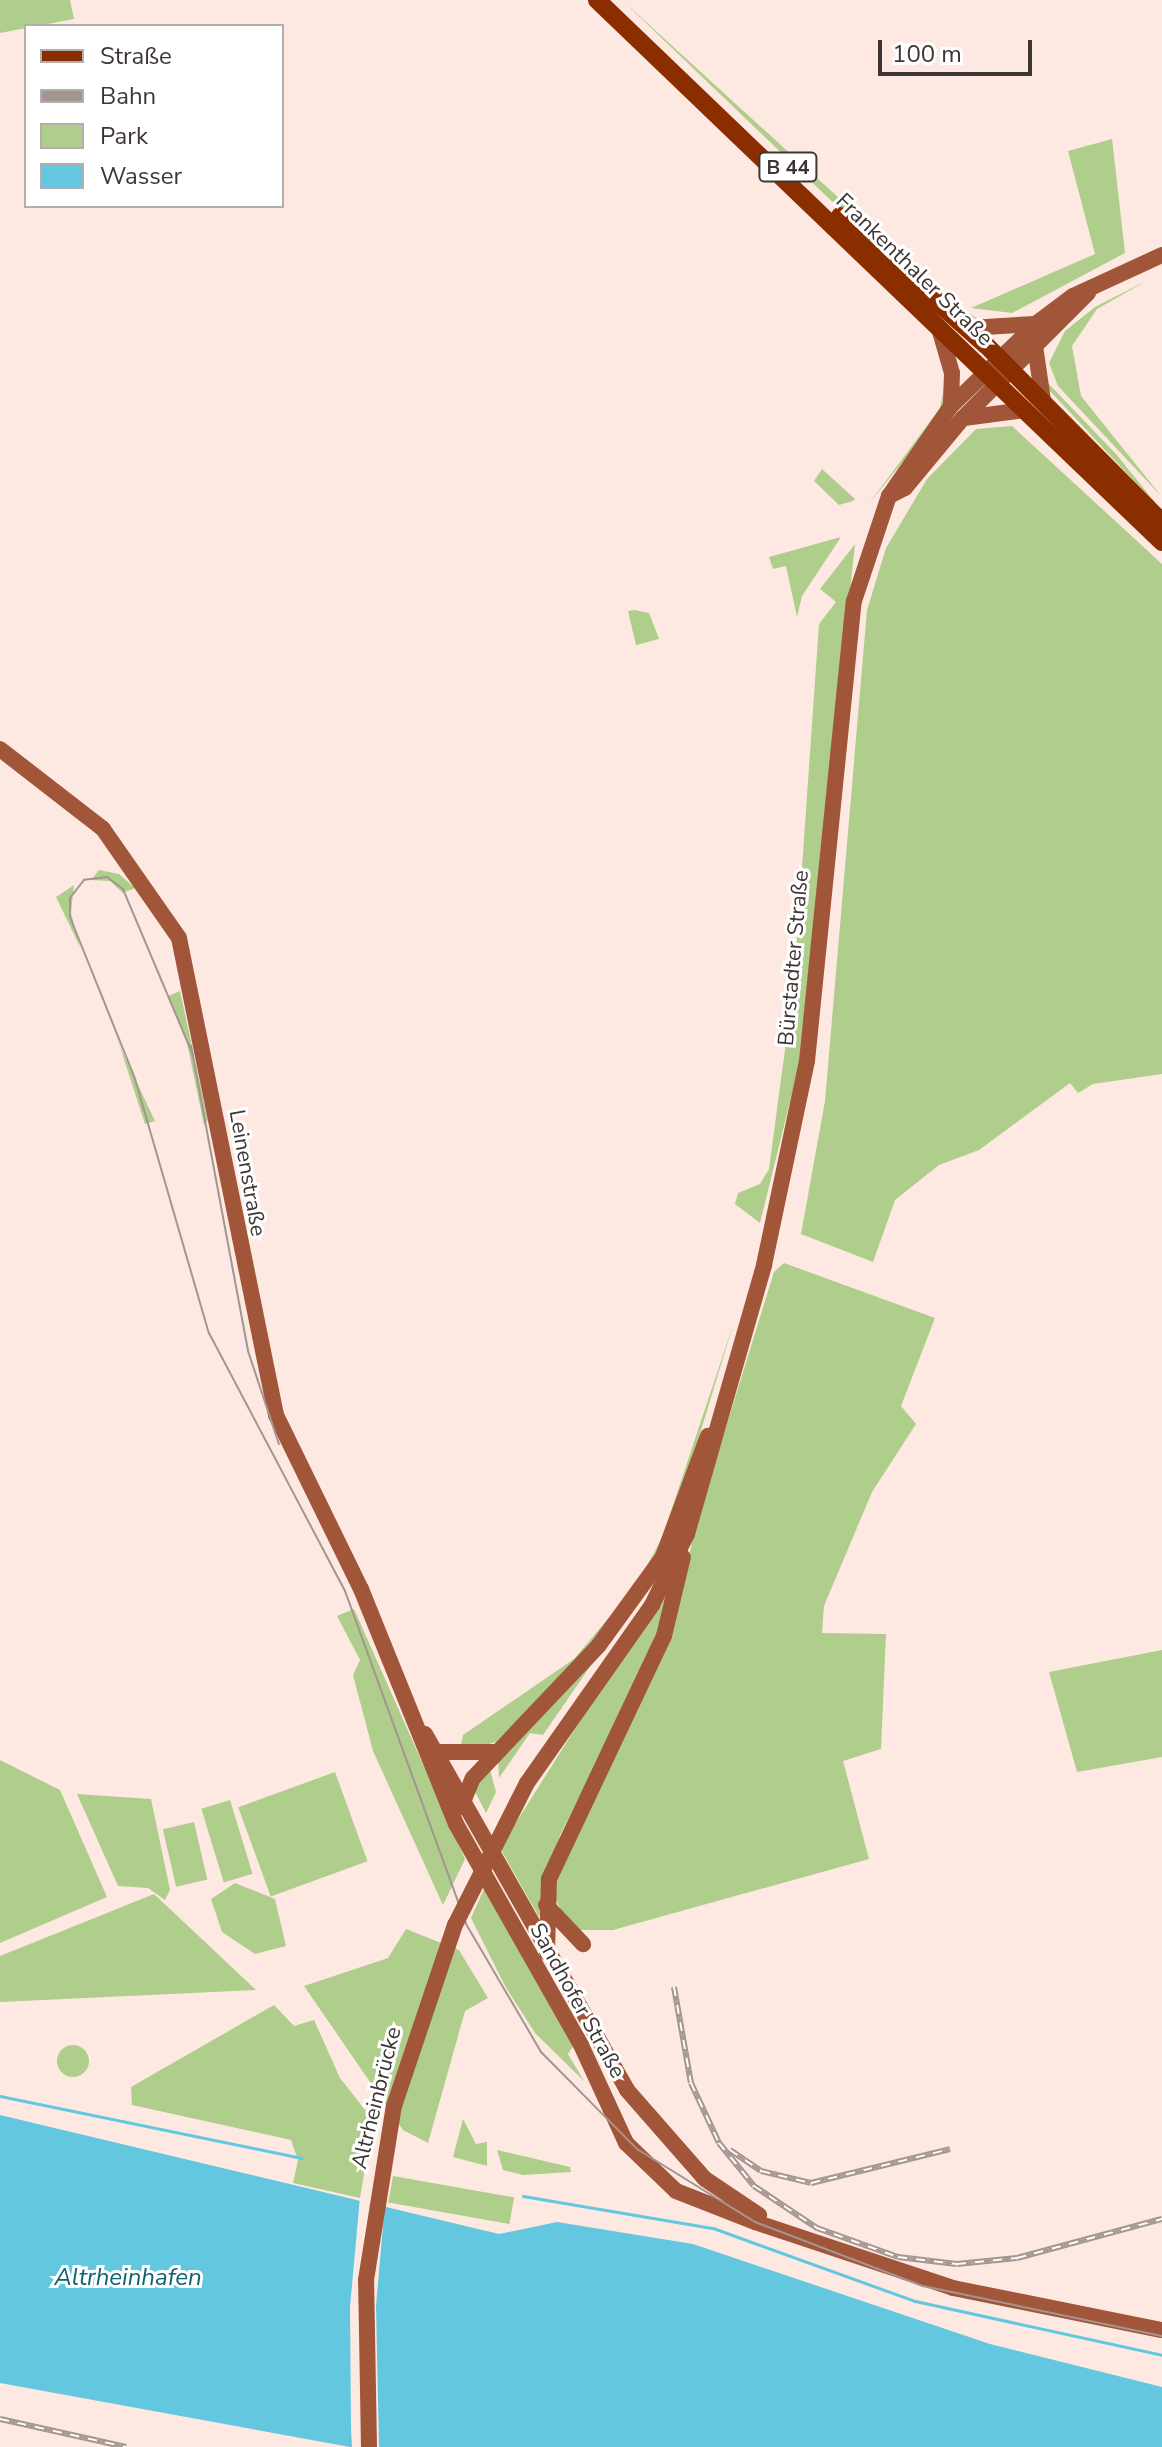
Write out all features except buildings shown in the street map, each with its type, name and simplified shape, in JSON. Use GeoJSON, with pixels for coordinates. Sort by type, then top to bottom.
{"type":"FeatureCollection","features":[{"type":"Feature","properties":{"kind":"main road","name":"Frankenthaler Straße"},"geometry":{"type":"LineString","coordinates":[[597,0],[1162,542]]}},
{"type":"Feature","properties":{"kind":"main road","name":"Frankenthaler Straße"},"geometry":{"type":"LineString","coordinates":[[612,0],[969,328],[1162,522]]}},
{"type":"Feature","properties":{"kind":"main road"},"geometry":{"type":"LineString","coordinates":[[1006,364],[1037,323],[1088,291],[1162,255]]}},
{"type":"Feature","properties":{"kind":"main road"},"geometry":{"type":"LineString","coordinates":[[1138,268],[1162,266]]}},
{"type":"Feature","properties":{"kind":"main road"},"geometry":{"type":"LineString","coordinates":[[1006,364],[1035,346],[1088,291]]}},
{"type":"Feature","properties":{"kind":"main road"},"geometry":{"type":"LineString","coordinates":[[969,328],[1037,323]]}},
{"type":"Feature","properties":{"kind":"main road"},"geometry":{"type":"LineString","coordinates":[[939,328],[952,373],[957,412],[1025,410]]}},
{"type":"Feature","properties":{"kind":"main road"},"geometry":{"type":"LineString","coordinates":[[1035,346],[1043,400]]}},
{"type":"Feature","properties":{"kind":"main road","name":"Bürstadter Straße"},"geometry":{"type":"LineString","coordinates":[[527,1783],[628,1633],[652,1605],[687,1534],[797,1133],[854,601],[889,496],[957,412],[1006,364]]}},
{"type":"Feature","properties":{"kind":"main road","name":"Leinenstraße"},"geometry":{"type":"LineString","coordinates":[[0,749],[62,793],[103,829],[157,897],[187,957],[271,1397]]}},
{"type":"Feature","properties":{"kind":"main road","name":"Sandhofer Straße"},"geometry":{"type":"LineString","coordinates":[[271,1397],[403,1695],[456,1824],[540,1959],[621,2081],[671,2145],[728,2197],[804,2237]]}},
{"type":"Feature","properties":{"kind":"main road","name":"Bürstadter Straße"},"geometry":{"type":"LineString","coordinates":[[628,1633],[663,1557],[694,1463],[717,1420]]}},
{"type":"Feature","properties":{"kind":"main road"},"geometry":{"type":"LineString","coordinates":[[540,1959],[546,1905],[564,1837],[664,1636],[687,1534]]}},
{"type":"Feature","properties":{"kind":"main road"},"geometry":{"type":"LineString","coordinates":[[456,1824],[462,1802],[494,1752],[599,1645],[663,1557]]}},
{"type":"Feature","properties":{"kind":"main road","name":"Sandhofer Straße"},"geometry":{"type":"LineString","coordinates":[[403,1695],[462,1802],[626,2143],[651,2171],[676,2191],[953,2288],[1162,2330]]}},
{"type":"Feature","properties":{"kind":"main road"},"geometry":{"type":"LineString","coordinates":[[435,1752],[494,1752]]}},
{"type":"Feature","properties":{"kind":"main road","name":"Altrheinbrücke"},"geometry":{"type":"LineString","coordinates":[[369,2447],[366,2280],[394,2106],[455,1925],[527,1783]]}},
{"type":"Feature","properties":{"kind":"main road"},"geometry":{"type":"LineString","coordinates":[[546,1905],[583,1944]]}},
{"type":"Feature","properties":{"kind":"green space"},"geometry":{"type":"Polygon","coordinates":[[[0,0],[70,0],[74,19],[24,24],[24,28],[0,33],[0,0]]]}},
{"type":"Feature","properties":{"kind":"green space"},"geometry":{"type":"Polygon","coordinates":[[[622,0],[945,295],[979,320],[964,315],[845,214],[622,0]]]}},
{"type":"Feature","properties":{"kind":"green space"},"geometry":{"type":"Polygon","coordinates":[[[1112,139],[1125,253],[1012,313],[971,308],[1095,254],[1068,151],[1112,139]]]}},
{"type":"Feature","properties":{"kind":"green space"},"geometry":{"type":"Polygon","coordinates":[[[1148,280],[1097,309],[1072,346],[1081,396],[1162,497],[1058,386],[1049,363],[1065,331],[1095,307],[1148,280]]]}},
{"type":"Feature","properties":{"kind":"green space"},"geometry":{"type":"Polygon","coordinates":[[[1047,382],[1116,454],[1162,511],[1049,390],[1047,382]]]}},
{"type":"Feature","properties":{"kind":"green space"},"geometry":{"type":"Polygon","coordinates":[[[945,383],[946,401],[937,419],[868,505],[940,408],[945,383]]]}},
{"type":"Feature","properties":{"kind":"green space"},"geometry":{"type":"Polygon","coordinates":[[[1012,426],[1162,564],[1162,1074],[1093,1084],[1078,1093],[1070,1083],[979,1150],[939,1165],[895,1200],[873,1262],[801,1234],[825,1101],[867,610],[886,548],[927,479],[976,429],[1012,426]]]}},
{"type":"Feature","properties":{"kind":"green space"},"geometry":{"type":"Polygon","coordinates":[[[822,469],[855,499],[839,505],[814,481],[822,469]]]}},
{"type":"Feature","properties":{"kind":"green space"},"geometry":{"type":"Polygon","coordinates":[[[841,537],[802,596],[797,617],[786,566],[773,569],[769,557],[841,537]]]}},
{"type":"Feature","properties":{"kind":"green space"},"geometry":{"type":"Polygon","coordinates":[[[855,544],[799,1065],[760,1223],[735,1204],[738,1193],[760,1184],[769,1169],[794,982],[819,624],[836,602],[820,589],[855,544]]]}},
{"type":"Feature","properties":{"kind":"green space"},"geometry":{"type":"Polygon","coordinates":[[[628,611],[649,613],[659,639],[636,645],[628,611]]]}},
{"type":"Feature","properties":{"kind":"green space"},"geometry":{"type":"Polygon","coordinates":[[[99,870],[119,874],[135,888],[123,893],[110,881],[91,880],[99,870]]]}},
{"type":"Feature","properties":{"kind":"green space"},"geometry":{"type":"Polygon","coordinates":[[[74,885],[71,913],[80,947],[56,897],[74,885]]]}},
{"type":"Feature","properties":{"kind":"green space"},"geometry":{"type":"Polygon","coordinates":[[[93,964],[121,1049],[155,1121],[145,1124],[93,964]]]}},
{"type":"Feature","properties":{"kind":"green space"},"geometry":{"type":"Polygon","coordinates":[[[180,991],[208,1120],[204,1125],[187,1043],[168,996],[180,991]]]}},
{"type":"Feature","properties":{"kind":"green space"},"geometry":{"type":"Polygon","coordinates":[[[784,1263],[935,1318],[901,1406],[916,1424],[872,1492],[824,1606],[822,1633],[886,1634],[881,1749],[843,1761],[869,1859],[613,1930],[572,1930],[554,1897],[557,1875],[672,1634],[696,1524],[774,1272],[784,1263]]]}},
{"type":"Feature","properties":{"kind":"green space"},"geometry":{"type":"Polygon","coordinates":[[[734,1322],[677,1509],[660,1549],[612,1625],[496,1742],[460,1752],[463,1735],[574,1659],[637,1584],[662,1538],[734,1322]]]}},
{"type":"Feature","properties":{"kind":"green space"},"geometry":{"type":"Polygon","coordinates":[[[677,1567],[655,1645],[560,1835],[539,1917],[500,1848],[677,1567]]]}},
{"type":"Feature","properties":{"kind":"green space"},"geometry":{"type":"Polygon","coordinates":[[[354,1609],[465,1859],[443,1905],[373,1751],[353,1675],[360,1660],[337,1616],[354,1609]]]}},
{"type":"Feature","properties":{"kind":"green space"},"geometry":{"type":"Polygon","coordinates":[[[605,1645],[543,1735],[530,1733],[499,1778],[498,1758],[605,1645]]]}},
{"type":"Feature","properties":{"kind":"green space"},"geometry":{"type":"Polygon","coordinates":[[[1162,1650],[1162,1757],[1077,1772],[1049,1672],[1162,1650]]]}},
{"type":"Feature","properties":{"kind":"green space"},"geometry":{"type":"Polygon","coordinates":[[[0,1760],[60,1790],[107,1897],[0,1943],[0,1760]]]}},
{"type":"Feature","properties":{"kind":"green space"},"geometry":{"type":"Polygon","coordinates":[[[489,1766],[496,1792],[486,1813],[473,1788],[489,1766]]]}},
{"type":"Feature","properties":{"kind":"green space"},"geometry":{"type":"Polygon","coordinates":[[[335,1772],[367,1861],[271,1896],[238,1807],[335,1772]]]}},
{"type":"Feature","properties":{"kind":"green space"},"geometry":{"type":"Polygon","coordinates":[[[77,1794],[151,1799],[170,1890],[165,1900],[148,1888],[118,1886],[77,1794]]]}},
{"type":"Feature","properties":{"kind":"green space"},"geometry":{"type":"Polygon","coordinates":[[[230,1800],[253,1874],[224,1882],[201,1809],[230,1800]]]}},
{"type":"Feature","properties":{"kind":"green space"},"geometry":{"type":"Polygon","coordinates":[[[194,1822],[207,1879],[176,1887],[163,1829],[194,1822]]]}},
{"type":"Feature","properties":{"kind":"green space"},"geometry":{"type":"Polygon","coordinates":[[[235,1883],[275,1899],[286,1946],[255,1954],[222,1932],[211,1899],[235,1883]]]}},
{"type":"Feature","properties":{"kind":"green space"},"geometry":{"type":"Polygon","coordinates":[[[484,1889],[574,2045],[568,2054],[584,2081],[535,2033],[505,1986],[471,1918],[484,1889]]]}},
{"type":"Feature","properties":{"kind":"green space"},"geometry":{"type":"Polygon","coordinates":[[[154,1894],[256,1990],[0,2002],[0,1956],[154,1894]]]}},
{"type":"Feature","properties":{"kind":"green space"},"geometry":{"type":"Polygon","coordinates":[[[406,1929],[459,1950],[488,1998],[465,2011],[428,2143],[403,2130],[304,1986],[388,1958],[406,1929]]]}},
{"type":"Feature","properties":{"kind":"green space"},"geometry":{"type":"Polygon","coordinates":[[[274,2005],[294,2026],[314,2020],[340,2078],[373,2120],[360,2198],[293,2183],[298,2160],[291,2140],[132,2105],[131,2087],[274,2005]]]}},
{"type":"Feature","properties":{"kind":"green space"},"geometry":{"type":"Polygon","coordinates":[[[73,2045],[84,2050],[89,2061],[84,2072],[73,2077],[62,2072],[57,2061],[62,2050],[73,2045]]]}},
{"type":"Feature","properties":{"kind":"green space"},"geometry":{"type":"Polygon","coordinates":[[[463,2119],[476,2144],[487,2142],[487,2166],[453,2157],[463,2119]]]}},
{"type":"Feature","properties":{"kind":"green space"},"geometry":{"type":"Polygon","coordinates":[[[497,2150],[570,2167],[571,2172],[523,2175],[503,2170],[497,2150]]]}},
{"type":"Feature","properties":{"kind":"green space"},"geometry":{"type":"Polygon","coordinates":[[[393,2176],[514,2197],[509,2224],[388,2203],[393,2176]]]}},
{"type":"Feature","properties":{"kind":"water","name":"Altrheinhafen"},"geometry":{"type":"Polygon","coordinates":[[[0,2115],[499,2234],[557,2222],[693,2244],[990,2344],[1162,2387],[1162,2447],[350,2447],[0,2383],[0,2115]]]}},
{"type":"Feature","properties":{"kind":"pier"},"geometry":{"type":"Polygon","coordinates":[[[360,2197],[385,2203],[376,2306],[379,2447],[352,2447],[350,2307],[360,2197]]]}},
{"type":"Feature","properties":{"kind":"waterway"},"geometry":{"type":"LineString","coordinates":[[0,2096],[302,2158]]}},
{"type":"Feature","properties":{"kind":"waterway"},"geometry":{"type":"LineString","coordinates":[[523,2196],[713,2228],[915,2301],[1162,2355]]}},
{"type":"Feature","properties":{"kind":"tram line"},"geometry":{"type":"LineString","coordinates":[[193,1055],[123,889],[107,877],[84,880],[70,898],[70,917],[135,1079],[209,1333],[345,1591],[466,1924],[541,2052],[637,2149],[755,2222],[923,2286],[1162,2336]]}},
{"type":"Feature","properties":{"kind":"tram line"},"geometry":{"type":"LineString","coordinates":[[191,1046],[248,1351],[279,1444]]}},
{"type":"Feature","properties":{"kind":"railway"},"geometry":{"type":"LineString","coordinates":[[674,1987],[691,2083],[719,2143],[754,2186],[817,2228],[898,2257],[957,2264],[1017,2258],[1162,2219]]}},
{"type":"Feature","properties":{"kind":"railway"},"geometry":{"type":"LineString","coordinates":[[730,2150],[761,2171],[811,2183],[950,2149]]}},
{"type":"Feature","properties":{"kind":"railway"},"geometry":{"type":"LineString","coordinates":[[0,2419],[126,2447]]}}]}
